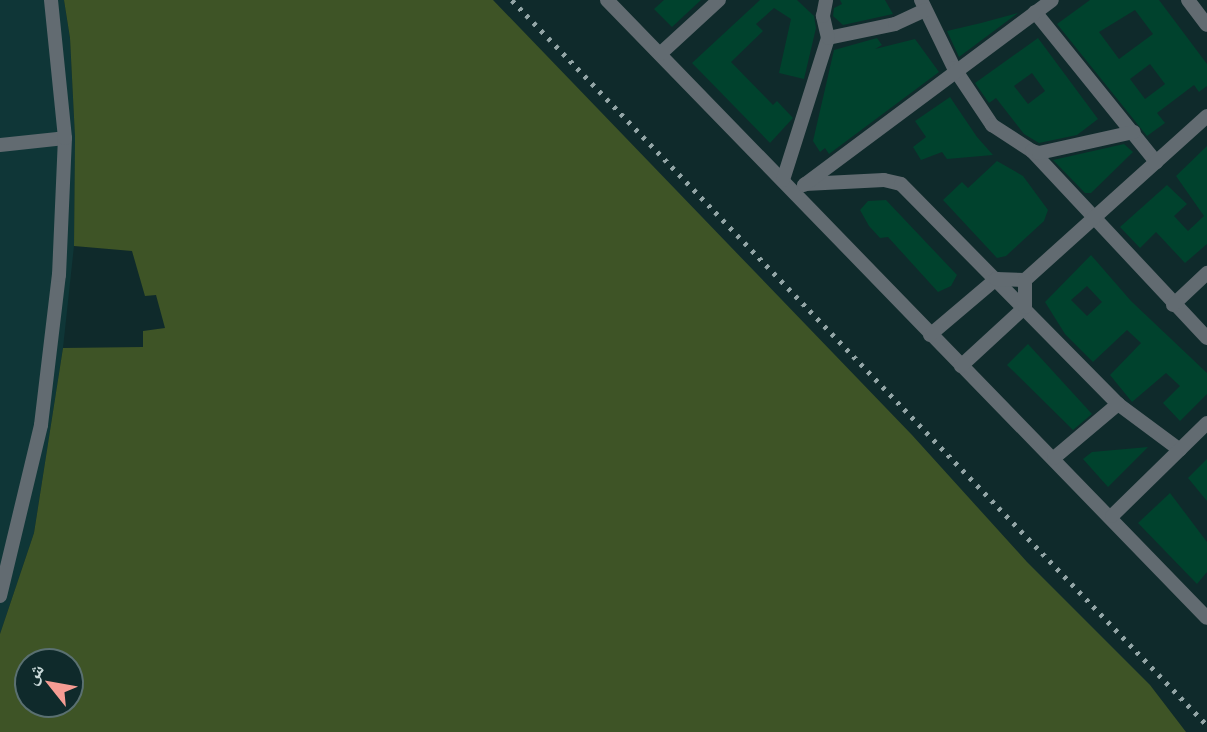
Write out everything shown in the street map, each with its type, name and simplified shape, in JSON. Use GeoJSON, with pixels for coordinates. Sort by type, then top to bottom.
{"type":"FeatureCollection","features":[{"type":"Feature","properties":{"kind":"street"},"geometry":{"type":"LineString","coordinates":[[0,596],[16,535],[52,349],[65,138],[51,0]]}},
{"type":"Feature","properties":{"kind":"street"},"geometry":{"type":"LineString","coordinates":[[607,0],[783,180],[800,188],[930,335],[1112,516],[1207,618]]}},
{"type":"Feature","properties":{"kind":"street"},"geometry":{"type":"LineString","coordinates":[[660,54],[719,0]]}},
{"type":"Feature","properties":{"kind":"street"},"geometry":{"type":"LineString","coordinates":[[783,180],[828,38],[823,16],[826,0]]}},
{"type":"Feature","properties":{"kind":"street"},"geometry":{"type":"LineString","coordinates":[[800,188],[954,68],[1052,0]]}},
{"type":"Feature","properties":{"kind":"street"},"geometry":{"type":"LineString","coordinates":[[1188,0],[1207,25]]}},
{"type":"Feature","properties":{"kind":"street"},"geometry":{"type":"LineString","coordinates":[[828,38],[895,24],[923,5],[954,68],[992,125],[1032,150],[1039,153],[1135,132]]}},
{"type":"Feature","properties":{"kind":"street"},"geometry":{"type":"LineString","coordinates":[[1035,12],[1135,132],[1156,162]]}},
{"type":"Feature","properties":{"kind":"street"},"geometry":{"type":"LineString","coordinates":[[930,335],[996,279],[1025,280],[1207,116]]}},
{"type":"Feature","properties":{"kind":"street"},"geometry":{"type":"LineString","coordinates":[[0,145],[65,138]]}},
{"type":"Feature","properties":{"kind":"street"},"geometry":{"type":"LineString","coordinates":[[1032,150],[1173,305],[1207,338]]}},
{"type":"Feature","properties":{"kind":"street"},"geometry":{"type":"LineString","coordinates":[[800,188],[884,180],[901,184],[1118,404],[1180,450]]}},
{"type":"Feature","properties":{"kind":"street"},"geometry":{"type":"LineString","coordinates":[[1173,305],[1207,273]]}},
{"type":"Feature","properties":{"kind":"street"},"geometry":{"type":"LineString","coordinates":[[961,366],[1025,307],[1025,280]]}},
{"type":"Feature","properties":{"kind":"street"},"geometry":{"type":"LineString","coordinates":[[1054,458],[1118,404]]}},
{"type":"Feature","properties":{"kind":"street"},"geometry":{"type":"LineString","coordinates":[[1112,516],[1207,424]]}},
{"type":"Feature","properties":{"kind":"street"},"geometry":{"type":"LineString","coordinates":[[0,536],[16,535]]}},
{"type":"Feature","properties":{"kind":"shaded area"},"geometry":{"type":"Polygon","coordinates":[[[0,0],[64,0],[70,38],[75,137],[74,246],[63,348],[34,533],[0,634],[0,0]]]}},
{"type":"Feature","properties":{"kind":"green space"},"geometry":{"type":"Polygon","coordinates":[[[64,0],[493,0],[912,435],[1027,562],[1150,685],[1186,732],[0,732],[0,634],[34,533],[63,348],[143,347],[143,331],[165,328],[156,295],[145,296],[132,251],[74,246],[75,137],[70,38],[64,0]]]}},
{"type":"Feature","properties":{"kind":"building"},"geometry":{"type":"Polygon","coordinates":[[[664,0],[701,0],[672,27],[654,9],[664,0]]]}},
{"type":"Feature","properties":{"kind":"building"},"geometry":{"type":"Polygon","coordinates":[[[760,0],[797,0],[814,16],[816,28],[804,79],[779,73],[791,19],[774,8],[756,24],[763,31],[731,62],[773,105],[777,101],[793,118],[770,143],[692,63],[760,0]]]}},
{"type":"Feature","properties":{"kind":"building"},"geometry":{"type":"Polygon","coordinates":[[[840,0],[885,0],[893,14],[843,25],[833,16],[834,8],[842,4],[840,0]]]}},
{"type":"Feature","properties":{"kind":"building"},"geometry":{"type":"Polygon","coordinates":[[[1090,0],[1159,0],[1207,64],[1207,86],[1199,92],[1194,85],[1157,113],[1165,123],[1147,136],[1057,24],[1090,0]],[[1135,10],[1099,32],[1119,59],[1153,34],[1135,10]],[[1150,64],[1130,79],[1145,99],[1165,84],[1150,64]]]}},
{"type":"Feature","properties":{"kind":"building"},"geometry":{"type":"Polygon","coordinates":[[[1018,13],[959,57],[947,31],[1018,13]]]}},
{"type":"Feature","properties":{"kind":"building"},"geometry":{"type":"Polygon","coordinates":[[[877,38],[882,45],[875,49],[915,39],[939,72],[829,154],[825,148],[820,152],[813,141],[834,50],[877,38]]]}},
{"type":"Feature","properties":{"kind":"building"},"geometry":{"type":"Polygon","coordinates":[[[1038,38],[1098,119],[1077,135],[1039,143],[1024,134],[996,98],[989,103],[975,83],[1038,38]],[[1032,73],[1014,86],[1028,104],[1045,91],[1032,73]]]}},
{"type":"Feature","properties":{"kind":"building"},"geometry":{"type":"Polygon","coordinates":[[[950,97],[977,137],[993,155],[947,159],[942,152],[921,160],[913,147],[926,137],[915,121],[950,97]]]}},
{"type":"Feature","properties":{"kind":"building"},"geometry":{"type":"Polygon","coordinates":[[[1124,144],[1133,152],[1091,193],[1085,193],[1053,160],[1124,144]]]}},
{"type":"Feature","properties":{"kind":"building"},"geometry":{"type":"Polygon","coordinates":[[[1207,146],[1207,244],[1185,263],[1156,232],[1140,248],[1120,227],[1167,185],[1187,204],[1174,216],[1188,231],[1204,216],[1176,176],[1207,146]]]}},
{"type":"Feature","properties":{"kind":"building"},"geometry":{"type":"Polygon","coordinates":[[[997,161],[1023,176],[1048,210],[1044,221],[1006,256],[997,258],[943,200],[962,182],[968,188],[997,161]]]}},
{"type":"Feature","properties":{"kind":"building"},"geometry":{"type":"Polygon","coordinates":[[[886,200],[957,275],[951,286],[938,292],[888,237],[880,238],[869,226],[860,210],[868,201],[886,200]]]}},
{"type":"Feature","properties":{"kind":"building"},"geometry":{"type":"Polygon","coordinates":[[[1091,255],[1131,301],[1207,373],[1207,394],[1180,421],[1163,403],[1180,386],[1166,373],[1132,402],[1110,375],[1141,343],[1127,330],[1093,362],[1065,334],[1045,302],[1091,255]],[[1087,286],[1071,300],[1087,316],[1102,302],[1087,286]]]}},
{"type":"Feature","properties":{"kind":"building"},"geometry":{"type":"Polygon","coordinates":[[[1028,344],[1092,414],[1073,430],[1007,365],[1028,344]]]}},
{"type":"Feature","properties":{"kind":"building"},"geometry":{"type":"Polygon","coordinates":[[[1148,447],[1108,487],[1083,459],[1092,452],[1148,447]]]}},
{"type":"Feature","properties":{"kind":"building"},"geometry":{"type":"Polygon","coordinates":[[[1207,459],[1207,501],[1188,478],[1207,459]]]}},
{"type":"Feature","properties":{"kind":"building"},"geometry":{"type":"Polygon","coordinates":[[[1170,493],[1207,542],[1207,572],[1197,584],[1138,523],[1170,493]]]}},
{"type":"Feature","properties":{"kind":"railway"},"geometry":{"type":"LineString","coordinates":[[512,0],[1207,725]]}}]}
